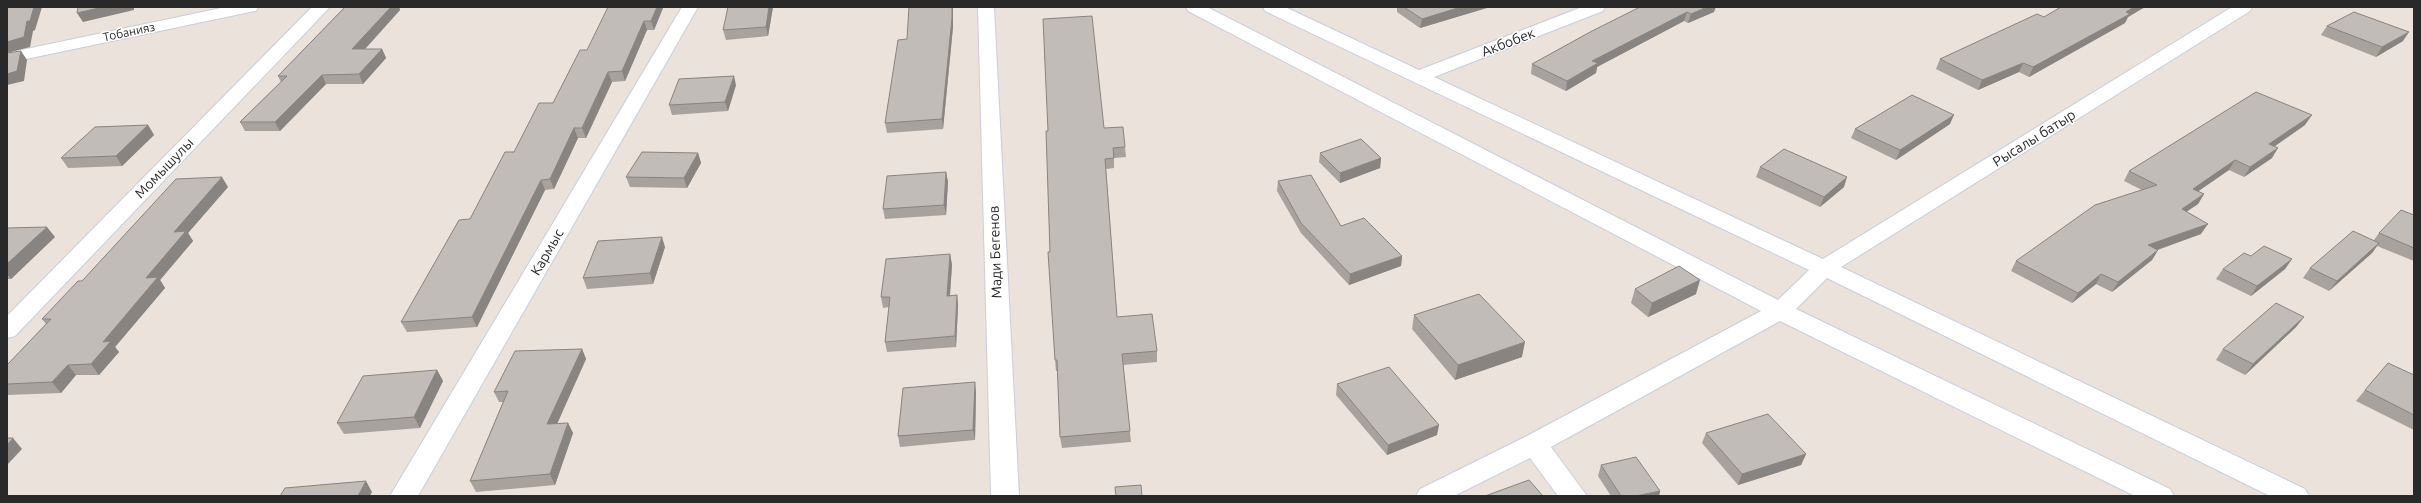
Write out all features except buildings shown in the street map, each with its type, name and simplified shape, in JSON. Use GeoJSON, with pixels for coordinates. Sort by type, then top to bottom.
{"type":"FeatureCollection","features":[{"type":"Feature","properties":{"kind":"street","name":"Тобанияз"},"geometry":{"type":"LineString","coordinates":[[7,58],[250,7]]}},
{"type":"Feature","properties":{"kind":"street","name":"Момышулы"},"geometry":{"type":"LineString","coordinates":[[7,330],[322,7]]}},
{"type":"Feature","properties":{"kind":"street","name":"Кармыс"},"geometry":{"type":"LineString","coordinates":[[404,496],[690,7]]}},
{"type":"Feature","properties":{"kind":"street","name":"Мади Бегенов"},"geometry":{"type":"LineString","coordinates":[[986,7],[1005,496]]}},
{"type":"Feature","properties":{"kind":"street"},"geometry":{"type":"LineString","coordinates":[[1194,7],[1780,311],[2160,496]]}},
{"type":"Feature","properties":{"kind":"street"},"geometry":{"type":"LineString","coordinates":[[1271,7],[1418,78],[1824,268],[2295,496]]}},
{"type":"Feature","properties":{"kind":"street","name":"Акбобек"},"geometry":{"type":"LineString","coordinates":[[1418,78],[1597,7]]}},
{"type":"Feature","properties":{"kind":"street","name":"Рысалы батыр"},"geometry":{"type":"LineString","coordinates":[[1430,496],[1534,444],[1780,311],[1824,268],[2244,7]]}},
{"type":"Feature","properties":{"kind":"street"},"geometry":{"type":"LineString","coordinates":[[1534,444],[1573,496]]}}]}
